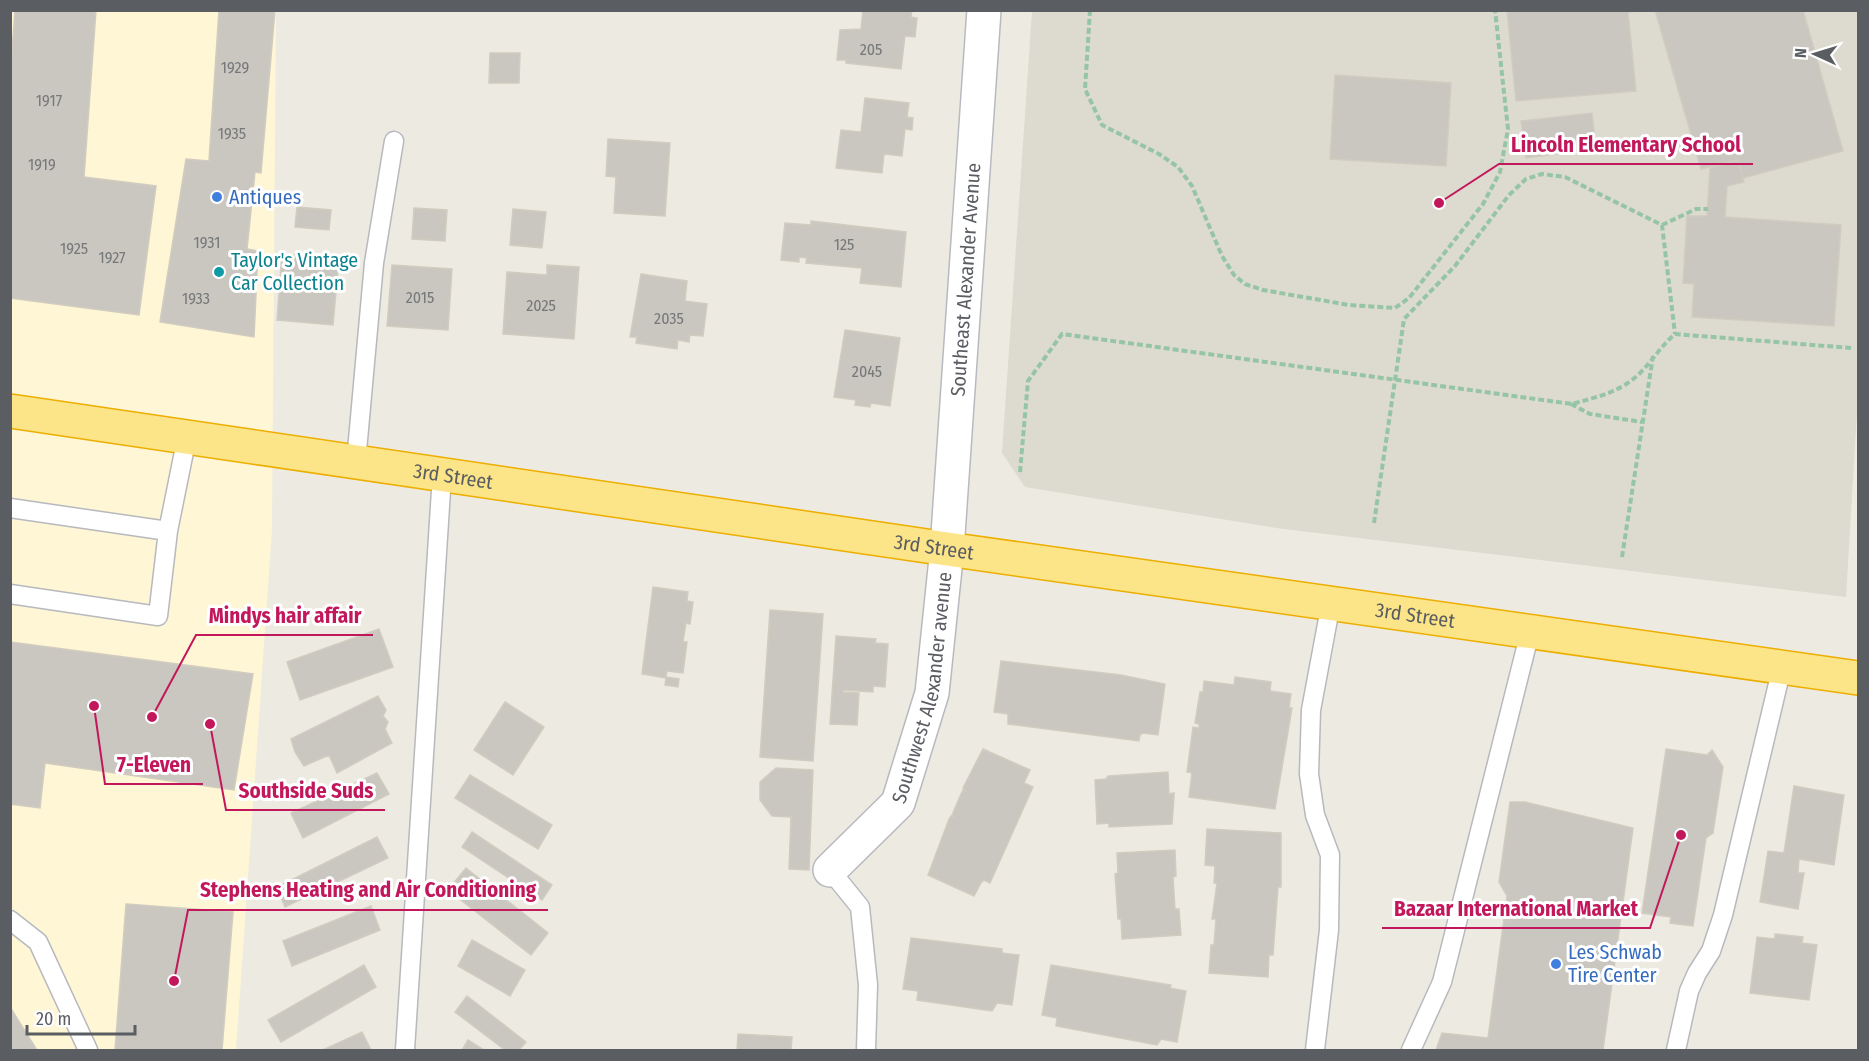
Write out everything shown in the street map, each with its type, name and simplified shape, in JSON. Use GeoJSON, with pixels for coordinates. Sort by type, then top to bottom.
{"type":"FeatureCollection","features":[{"type":"Feature","properties":{"kind":"highway","name":"3rd Street"},"geometry":{"type":"LineString","coordinates":[[10,411],[947,549],[1858,678]]}},
{"type":"Feature","properties":{"kind":"street","name":"Southeast Alexander Avenue"},"geometry":{"type":"LineString","coordinates":[[947,549],[984,10]]}},
{"type":"Feature","properties":{"kind":"street","name":"Southwest Alexander avenue"},"geometry":{"type":"LineString","coordinates":[[830,870],[898,803],[932,693],[947,549]]}},
{"type":"Feature","properties":{"kind":"lane"},"geometry":{"type":"LineString","coordinates":[[356,462],[374,263],[394,141]]}},
{"type":"Feature","properties":{"kind":"lane"},"geometry":{"type":"LineString","coordinates":[[10,594],[158,616],[168,531],[187,437]]}},
{"type":"Feature","properties":{"kind":"lane"},"geometry":{"type":"LineString","coordinates":[[405,1050],[441,475]]}},
{"type":"Feature","properties":{"kind":"lane"},"geometry":{"type":"LineString","coordinates":[[10,508],[168,531]]}},
{"type":"Feature","properties":{"kind":"lane"},"geometry":{"type":"LineString","coordinates":[[1315,1050],[1329,930],[1330,855],[1315,815],[1309,774],[1311,710],[1315,676],[1331,603]]}},
{"type":"Feature","properties":{"kind":"lane"},"geometry":{"type":"LineString","coordinates":[[1412,1050],[1442,982],[1530,632]]}},
{"type":"Feature","properties":{"kind":"lane"},"geometry":{"type":"LineString","coordinates":[[1677,1050],[1689,991],[1711,951],[1724,915],[1782,667]]}},
{"type":"Feature","properties":{"kind":"lane"},"geometry":{"type":"LineString","coordinates":[[830,870],[860,907],[868,985],[866,1050]]}},
{"type":"Feature","properties":{"kind":"lane"},"geometry":{"type":"LineString","coordinates":[[10,920],[38,942],[88,1050]]}},
{"type":"Feature","properties":{"kind":"path"},"geometry":{"type":"LineString","coordinates":[[1090,10],[1085,89],[1102,125],[1159,154],[1178,167],[1192,186],[1222,256],[1234,275],[1245,284],[1263,290],[1349,304],[1395,308],[1408,298],[1483,204],[1500,172],[1508,129],[1495,10]]}},
{"type":"Feature","properties":{"kind":"path"},"geometry":{"type":"LineString","coordinates":[[1374,524],[1404,319],[1455,266],[1509,195],[1526,179],[1542,174],[1565,177],[1662,225]]}},
{"type":"Feature","properties":{"kind":"path"},"geometry":{"type":"LineString","coordinates":[[1662,225],[1696,209],[1708,209]]}},
{"type":"Feature","properties":{"kind":"path"},"geometry":{"type":"LineString","coordinates":[[1662,225],[1675,334]]}},
{"type":"Feature","properties":{"kind":"path"},"geometry":{"type":"LineString","coordinates":[[1020,472],[1028,381],[1062,334],[1570,404],[1590,414],[1642,422]]}},
{"type":"Feature","properties":{"kind":"path"},"geometry":{"type":"LineString","coordinates":[[1570,404],[1614,393],[1640,373],[1653,355],[1675,334],[1851,348]]}},
{"type":"Feature","properties":{"kind":"path"},"geometry":{"type":"LineString","coordinates":[[1622,557],[1653,355]]}},
{"type":"Feature","properties":{"kind":"shaded area"},"geometry":{"type":"Polygon","coordinates":[[[13,11],[276,11],[272,529],[236,1050],[11,1050],[10,29],[13,11]]]}},
{"type":"Feature","properties":{"kind":"shaded area"},"geometry":{"type":"Polygon","coordinates":[[[1032,11],[1858,11],[1858,396],[1846,597],[1276,528],[1025,487],[1002,453],[1032,11]]]}},
{"type":"Feature","properties":{"kind":"building"},"geometry":{"type":"Polygon","coordinates":[[[15,10],[96,10],[84,177],[156,186],[139,315],[10,298],[10,78],[15,10]]]}},
{"type":"Feature","properties":{"kind":"building","name":"Antiques"},"geometry":{"type":"Polygon","coordinates":[[[219,10],[275,10],[261,173],[255,172],[247,249],[258,251],[254,337],[160,322],[186,159],[209,161],[219,10]]]}},
{"type":"Feature","properties":{"kind":"building"},"geometry":{"type":"Polygon","coordinates":[[[863,10],[912,10],[911,17],[917,18],[915,37],[905,36],[901,69],[837,60],[840,30],[861,29],[863,10]]]}},
{"type":"Feature","properties":{"kind":"building"},"geometry":{"type":"Polygon","coordinates":[[[1507,10],[1647,10],[1628,12],[1636,91],[1516,101],[1507,10]]]}},
{"type":"Feature","properties":{"kind":"building"},"geometry":{"type":"Polygon","coordinates":[[[1655,10],[1803,10],[1843,151],[1743,178],[1738,160],[1701,169],[1655,10]]]}},
{"type":"Feature","properties":{"kind":"building"},"geometry":{"type":"Polygon","coordinates":[[[490,53],[520,53],[519,83],[489,83],[490,53]]]}},
{"type":"Feature","properties":{"kind":"building"},"geometry":{"type":"Polygon","coordinates":[[[1335,75],[1451,83],[1446,166],[1330,159],[1335,75]]]}},
{"type":"Feature","properties":{"kind":"building"},"geometry":{"type":"Polygon","coordinates":[[[865,98],[909,103],[907,117],[913,118],[912,130],[905,129],[902,156],[884,154],[882,173],[836,168],[841,130],[861,132],[865,98]]]}},
{"type":"Feature","properties":{"kind":"building"},"geometry":{"type":"Polygon","coordinates":[[[1592,113],[1596,149],[1526,158],[1521,121],[1592,113]]]}},
{"type":"Feature","properties":{"kind":"building"},"geometry":{"type":"Polygon","coordinates":[[[608,139],[670,143],[665,216],[614,213],[616,177],[606,176],[608,139]]]}},
{"type":"Feature","properties":{"kind":"building"},"geometry":{"type":"Polygon","coordinates":[[[1738,160],[1744,182],[1727,186],[1725,217],[1841,225],[1834,326],[1692,317],[1694,284],[1683,283],[1687,216],[1707,216],[1710,168],[1738,160]]]}},
{"type":"Feature","properties":{"kind":"building"},"geometry":{"type":"Polygon","coordinates":[[[297,207],[331,210],[329,230],[295,227],[297,207]]]}},
{"type":"Feature","properties":{"kind":"building"},"geometry":{"type":"Polygon","coordinates":[[[414,208],[447,210],[445,241],[412,239],[414,208]]]}},
{"type":"Feature","properties":{"kind":"building"},"geometry":{"type":"Polygon","coordinates":[[[513,209],[546,212],[542,248],[510,245],[513,209]]]}},
{"type":"Feature","properties":{"kind":"building"},"geometry":{"type":"Polygon","coordinates":[[[811,221],[906,232],[901,287],[860,283],[862,268],[806,263],[807,258],[799,257],[799,262],[781,260],[785,223],[811,225],[811,221]]]}},
{"type":"Feature","properties":{"kind":"building"},"geometry":{"type":"Polygon","coordinates":[[[282,254],[339,258],[333,325],[277,320],[282,254]]]}},
{"type":"Feature","properties":{"kind":"building"},"geometry":{"type":"Polygon","coordinates":[[[392,265],[452,269],[448,330],[387,326],[392,265]]]}},
{"type":"Feature","properties":{"kind":"building"},"geometry":{"type":"Polygon","coordinates":[[[547,265],[579,267],[574,339],[503,334],[507,272],[547,275],[547,265]]]}},
{"type":"Feature","properties":{"kind":"building"},"geometry":{"type":"Polygon","coordinates":[[[641,274],[687,281],[685,301],[707,304],[703,336],[690,335],[689,342],[678,340],[677,349],[636,343],[637,337],[630,337],[641,274]]]}},
{"type":"Feature","properties":{"kind":"building"},"geometry":{"type":"Polygon","coordinates":[[[845,330],[900,338],[890,406],[871,403],[870,407],[855,405],[856,400],[834,397],[845,330]]]}},
{"type":"Feature","properties":{"kind":"building"},"geometry":{"type":"Polygon","coordinates":[[[653,587],[688,592],[687,601],[693,602],[690,624],[686,623],[683,642],[687,642],[683,673],[667,671],[666,677],[679,679],[678,687],[665,685],[666,678],[642,674],[653,587]]]}},
{"type":"Feature","properties":{"kind":"building"},"geometry":{"type":"Polygon","coordinates":[[[770,610],[823,614],[813,761],[760,757],[770,610]]]}},
{"type":"Feature","properties":{"kind":"building"},"geometry":{"type":"Polygon","coordinates":[[[379,629],[393,667],[300,700],[287,662],[379,629]]]}},
{"type":"Feature","properties":{"kind":"building"},"geometry":{"type":"Polygon","coordinates":[[[836,636],[876,639],[875,643],[888,644],[885,687],[873,686],[873,692],[843,690],[843,692],[859,693],[857,725],[830,724],[836,636]]]}},
{"type":"Feature","properties":{"kind":"building"},"geometry":{"type":"Polygon","coordinates":[[[10,642],[253,674],[234,790],[45,763],[40,808],[10,804],[10,642]]]}},
{"type":"Feature","properties":{"kind":"building"},"geometry":{"type":"Polygon","coordinates":[[[1001,661],[1121,675],[1165,684],[1158,735],[1143,733],[1139,741],[1008,724],[1008,714],[994,712],[1001,661]]]}},
{"type":"Feature","properties":{"kind":"building"},"geometry":{"type":"Polygon","coordinates":[[[1235,677],[1271,682],[1270,691],[1291,694],[1289,708],[1292,708],[1275,809],[1189,797],[1192,773],[1187,772],[1193,727],[1199,728],[1199,724],[1195,723],[1204,681],[1234,685],[1235,677]]]}},
{"type":"Feature","properties":{"kind":"building"},"geometry":{"type":"Polygon","coordinates":[[[378,696],[386,710],[383,716],[388,722],[385,729],[392,743],[337,773],[329,755],[304,766],[295,752],[291,739],[378,696]]]}},
{"type":"Feature","properties":{"kind":"building"},"geometry":{"type":"Polygon","coordinates":[[[505,702],[544,727],[513,775],[474,750],[505,702]]]}},
{"type":"Feature","properties":{"kind":"building"},"geometry":{"type":"Polygon","coordinates":[[[983,749],[1030,770],[1024,783],[1033,787],[990,883],[984,880],[974,896],[928,875],[949,819],[951,816],[954,817],[952,815],[961,794],[963,790],[966,792],[963,788],[983,749]]]}},
{"type":"Feature","properties":{"kind":"building"},"geometry":{"type":"Polygon","coordinates":[[[1666,749],[1707,755],[1712,750],[1723,767],[1713,833],[1706,838],[1693,926],[1670,923],[1671,917],[1642,913],[1666,749]]]}},
{"type":"Feature","properties":{"kind":"building"},"geometry":{"type":"Polygon","coordinates":[[[776,768],[813,770],[809,870],[789,869],[791,817],[772,816],[760,800],[760,782],[776,768]]]}},
{"type":"Feature","properties":{"kind":"building"},"geometry":{"type":"Polygon","coordinates":[[[1168,772],[1169,794],[1174,793],[1172,824],[1109,827],[1109,823],[1097,824],[1095,780],[1106,779],[1108,776],[1168,772]]]}},
{"type":"Feature","properties":{"kind":"building"},"geometry":{"type":"Polygon","coordinates":[[[377,773],[389,794],[303,838],[291,813],[377,773]]]}},
{"type":"Feature","properties":{"kind":"building"},"geometry":{"type":"Polygon","coordinates":[[[470,775],[552,825],[538,849],[455,798],[470,775]]]}},
{"type":"Feature","properties":{"kind":"building"},"geometry":{"type":"Polygon","coordinates":[[[1794,786],[1844,795],[1834,865],[1799,859],[1798,873],[1804,873],[1798,909],[1760,902],[1768,851],[1784,853],[1794,786]]]}},
{"type":"Feature","properties":{"kind":"building","name":"Les Schwab Tire Center"},"geometry":{"type":"Polygon","coordinates":[[[1510,802],[1525,802],[1633,828],[1603,1050],[1436,1050],[1442,1033],[1488,1038],[1507,896],[1499,882],[1510,802]]]}},
{"type":"Feature","properties":{"kind":"building"},"geometry":{"type":"Polygon","coordinates":[[[1207,829],[1281,833],[1281,887],[1278,887],[1273,955],[1269,955],[1268,977],[1209,973],[1211,945],[1214,945],[1216,919],[1212,919],[1217,883],[1214,883],[1215,866],[1205,865],[1207,829]]]}},
{"type":"Feature","properties":{"kind":"building"},"geometry":{"type":"Polygon","coordinates":[[[472,832],[552,885],[542,900],[462,847],[472,832]]]}},
{"type":"Feature","properties":{"kind":"building"},"geometry":{"type":"Polygon","coordinates":[[[377,837],[388,858],[285,907],[277,887],[377,837]]]}},
{"type":"Feature","properties":{"kind":"building"},"geometry":{"type":"Polygon","coordinates":[[[1175,850],[1176,876],[1173,877],[1175,909],[1179,909],[1181,935],[1122,939],[1121,919],[1118,919],[1115,874],[1118,873],[1117,853],[1175,850]]]}},
{"type":"Feature","properties":{"kind":"building"},"geometry":{"type":"Polygon","coordinates":[[[466,868],[548,933],[531,955],[448,890],[466,868]]]}},
{"type":"Feature","properties":{"kind":"building"},"geometry":{"type":"Polygon","coordinates":[[[126,904],[233,912],[222,1050],[115,1050],[126,904]]]}},
{"type":"Feature","properties":{"kind":"building"},"geometry":{"type":"Polygon","coordinates":[[[371,906],[380,930],[292,966],[283,941],[371,906]]]}},
{"type":"Feature","properties":{"kind":"building"},"geometry":{"type":"Polygon","coordinates":[[[1775,934],[1803,937],[1802,943],[1817,945],[1809,1000],[1750,993],[1757,937],[1775,939],[1775,934]]]}},
{"type":"Feature","properties":{"kind":"building"},"geometry":{"type":"Polygon","coordinates":[[[911,938],[1002,949],[1002,953],[1019,955],[1012,1005],[997,1003],[992,1011],[917,1000],[918,991],[903,989],[911,938]]]}},
{"type":"Feature","properties":{"kind":"building"},"geometry":{"type":"Polygon","coordinates":[[[472,940],[525,970],[510,996],[458,966],[472,940]]]}},
{"type":"Feature","properties":{"kind":"building"},"geometry":{"type":"Polygon","coordinates":[[[364,965],[376,987],[281,1042],[268,1020],[364,965]]]}},
{"type":"Feature","properties":{"kind":"building"},"geometry":{"type":"Polygon","coordinates":[[[1051,965],[1171,985],[1170,988],[1186,991],[1177,1042],[1161,1039],[1157,1045],[1056,1026],[1057,1018],[1042,1015],[1051,965]]]}},
{"type":"Feature","properties":{"kind":"building"},"geometry":{"type":"Polygon","coordinates":[[[467,996],[526,1042],[519,1050],[505,1050],[455,1012],[467,996]]]}},
{"type":"Feature","properties":{"kind":"building"},"geometry":{"type":"Polygon","coordinates":[[[10,1007],[37,1050],[10,1050],[10,1007]]]}},
{"type":"Feature","properties":{"kind":"building"},"geometry":{"type":"Polygon","coordinates":[[[362,1032],[371,1050],[323,1050],[362,1032]]]}},
{"type":"Feature","properties":{"kind":"building"},"geometry":{"type":"Polygon","coordinates":[[[738,1034],[792,1037],[791,1050],[737,1050],[738,1034]]]}},
{"type":"Feature","properties":{"kind":"building"},"geometry":{"type":"Polygon","coordinates":[[[468,1040],[484,1050],[462,1050],[468,1040]]]}},
{"type":"Feature","properties":{"kind":"place","name":"Antiques"},"geometry":{"type":"Point","coordinates":[217,197]}},
{"type":"Feature","properties":{"kind":"place","name":"Lincoln Elementary School"},"geometry":{"type":"Point","coordinates":[1439,203]}},
{"type":"Feature","properties":{"kind":"place","name":"Taylor's Vintage Car Collection"},"geometry":{"type":"Point","coordinates":[219,272]}},
{"type":"Feature","properties":{"kind":"place","name":"7-Eleven"},"geometry":{"type":"Point","coordinates":[94,706]}},
{"type":"Feature","properties":{"kind":"place","name":"Mindys hair affair"},"geometry":{"type":"Point","coordinates":[152,717]}},
{"type":"Feature","properties":{"kind":"place","name":"Southside Suds"},"geometry":{"type":"Point","coordinates":[210,724]}},
{"type":"Feature","properties":{"kind":"place","name":"Bazaar International Market"},"geometry":{"type":"Point","coordinates":[1681,835]}},
{"type":"Feature","properties":{"kind":"place","name":"Les Schwab Tire Center"},"geometry":{"type":"Point","coordinates":[1556,964]}},
{"type":"Feature","properties":{"kind":"place","name":"Stephens Heating and Air Conditioning"},"geometry":{"type":"Point","coordinates":[174,981]}}]}
